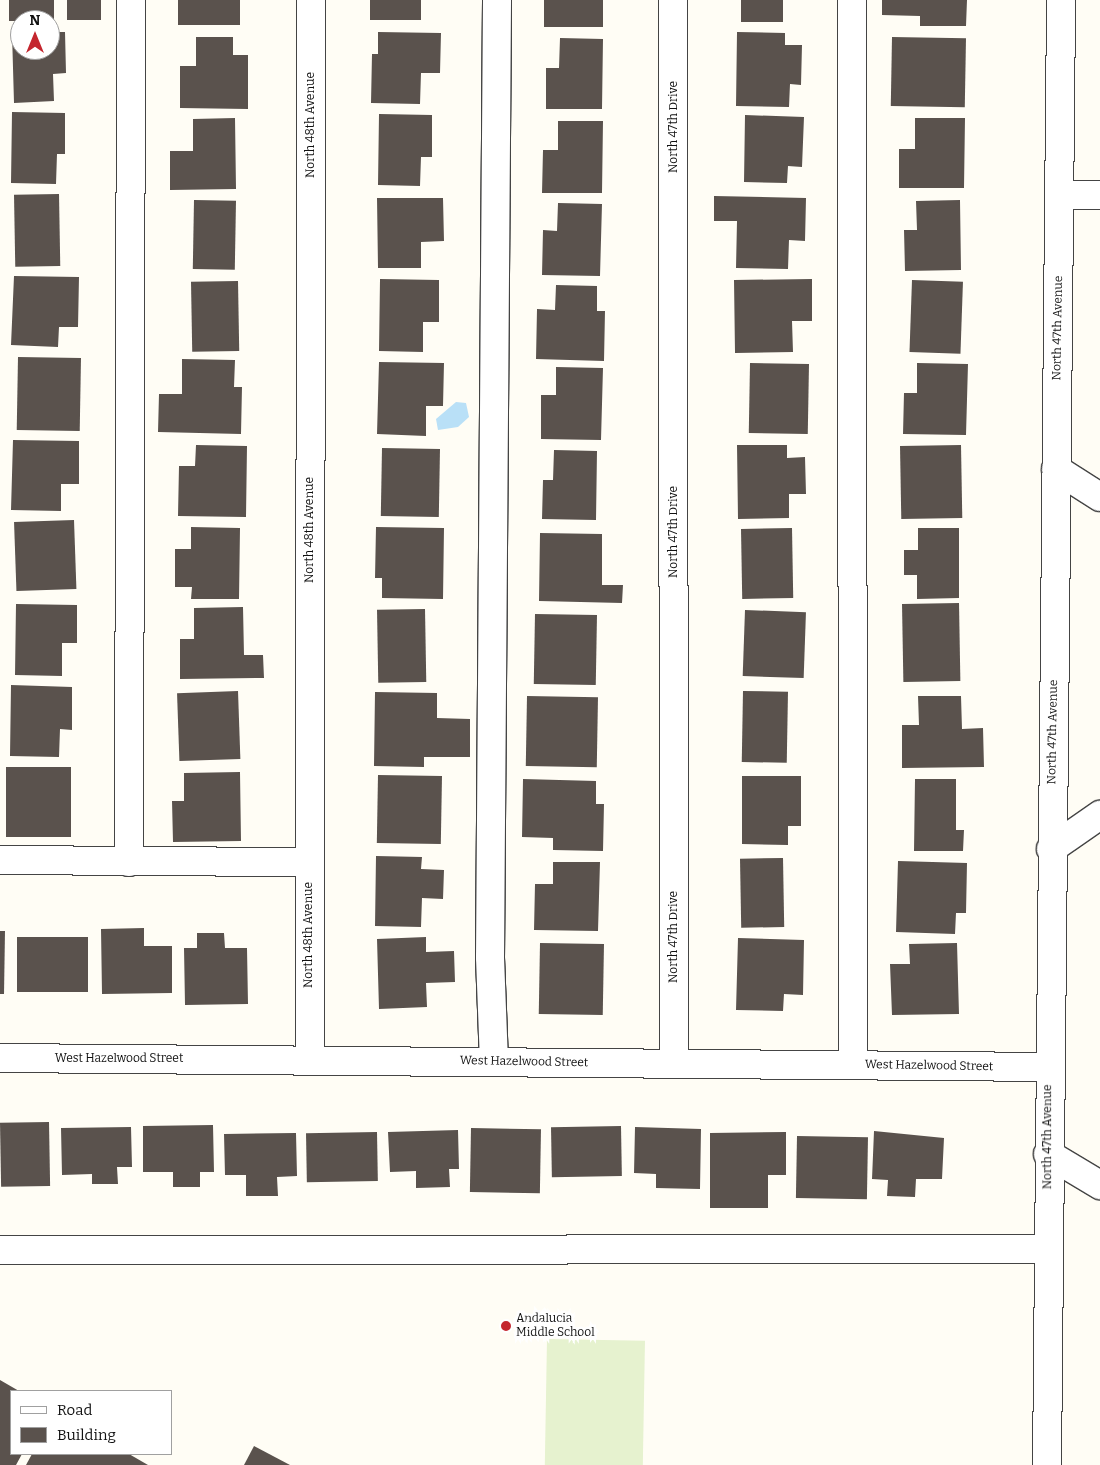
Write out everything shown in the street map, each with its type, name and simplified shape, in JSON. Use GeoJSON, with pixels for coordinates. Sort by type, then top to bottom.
{"type":"FeatureCollection","features":[{"type":"Feature","properties":{"kind":"street"},"geometry":{"type":"LineString","coordinates":[[129,862],[131,0]]}},
{"type":"Feature","properties":{"kind":"street","name":"North 48th Avenue"},"geometry":{"type":"LineString","coordinates":[[310,1060],[311,0]]}},
{"type":"Feature","properties":{"kind":"street"},"geometry":{"type":"LineString","coordinates":[[494,1062],[490,947],[497,0]]}},
{"type":"Feature","properties":{"kind":"street","name":"North 47th Drive"},"geometry":{"type":"LineString","coordinates":[[673,0],[674,1064]]}},
{"type":"Feature","properties":{"kind":"street"},"geometry":{"type":"LineString","coordinates":[[852,0],[853,1065]]}},
{"type":"Feature","properties":{"kind":"street","name":"North 47th Avenue"},"geometry":{"type":"LineString","coordinates":[[1047,1465],[1048,1067],[1061,0]]}},
{"type":"Feature","properties":{"kind":"street"},"geometry":{"type":"LineString","coordinates":[[1059,195],[1100,196]]}},
{"type":"Feature","properties":{"kind":"street"},"geometry":{"type":"LineString","coordinates":[[1056,469],[1100,497]]}},
{"type":"Feature","properties":{"kind":"street"},"geometry":{"type":"LineString","coordinates":[[1051,849],[1100,815]]}},
{"type":"Feature","properties":{"kind":"street"},"geometry":{"type":"LineString","coordinates":[[0,860],[309,862]]}},
{"type":"Feature","properties":{"kind":"street","name":"West Hazelwood Street"},"geometry":{"type":"LineString","coordinates":[[0,1058],[1048,1067]]}},
{"type":"Feature","properties":{"kind":"street"},"geometry":{"type":"LineString","coordinates":[[1048,1154],[1100,1185]]}},
{"type":"Feature","properties":{"kind":"street"},"geometry":{"type":"LineString","coordinates":[[0,1250],[1048,1249]]}},
{"type":"Feature","properties":{"kind":"green space"},"geometry":{"type":"Polygon","coordinates":[[[547,1339],[645,1341],[643,1465],[545,1465],[547,1339]]]}},
{"type":"Feature","properties":{"kind":"water"},"geometry":{"type":"Polygon","coordinates":[[[456,402],[466,403],[469,417],[458,427],[438,430],[436,419],[456,402]]]}},
{"type":"Feature","properties":{"kind":"building"},"geometry":{"type":"Polygon","coordinates":[[[9,0],[54,0],[54,10],[10,10],[9,21],[9,0]]]}},
{"type":"Feature","properties":{"kind":"building"},"geometry":{"type":"Polygon","coordinates":[[[67,0],[101,0],[101,20],[67,20],[67,0]]]}},
{"type":"Feature","properties":{"kind":"building"},"geometry":{"type":"Polygon","coordinates":[[[178,0],[240,0],[240,25],[178,25],[178,0]]]}},
{"type":"Feature","properties":{"kind":"building"},"geometry":{"type":"Polygon","coordinates":[[[370,0],[421,0],[421,20],[370,20],[370,0]]]}},
{"type":"Feature","properties":{"kind":"building"},"geometry":{"type":"Polygon","coordinates":[[[544,0],[603,0],[603,27],[544,27],[544,0]]]}},
{"type":"Feature","properties":{"kind":"building"},"geometry":{"type":"Polygon","coordinates":[[[741,0],[783,0],[783,22],[741,22],[741,0]]]}},
{"type":"Feature","properties":{"kind":"building"},"geometry":{"type":"Polygon","coordinates":[[[882,0],[967,0],[966,26],[920,26],[920,16],[882,15],[882,0]]]}},
{"type":"Feature","properties":{"kind":"building"},"geometry":{"type":"Polygon","coordinates":[[[60,32],[65,32],[66,73],[53,74],[54,101],[14,103],[13,60],[60,60],[60,32]]]}},
{"type":"Feature","properties":{"kind":"building"},"geometry":{"type":"Polygon","coordinates":[[[378,32],[441,33],[440,73],[421,73],[420,104],[371,103],[372,54],[378,54],[378,32]]]}},
{"type":"Feature","properties":{"kind":"building"},"geometry":{"type":"Polygon","coordinates":[[[737,32],[785,33],[785,45],[802,45],[801,85],[790,84],[789,107],[736,106],[737,32]]]}},
{"type":"Feature","properties":{"kind":"building"},"geometry":{"type":"Polygon","coordinates":[[[196,37],[233,37],[233,55],[248,55],[248,109],[180,108],[180,66],[196,66],[196,37]]]}},
{"type":"Feature","properties":{"kind":"building"},"geometry":{"type":"Polygon","coordinates":[[[892,37],[966,38],[965,107],[891,106],[892,37]]]}},
{"type":"Feature","properties":{"kind":"building"},"geometry":{"type":"Polygon","coordinates":[[[560,38],[603,39],[602,109],[546,109],[546,68],[559,68],[560,38]]]}},
{"type":"Feature","properties":{"kind":"building"},"geometry":{"type":"Polygon","coordinates":[[[12,112],[65,113],[65,154],[57,154],[56,184],[11,183],[12,112]]]}},
{"type":"Feature","properties":{"kind":"building"},"geometry":{"type":"Polygon","coordinates":[[[379,114],[432,115],[432,157],[421,157],[420,186],[378,185],[379,114]]]}},
{"type":"Feature","properties":{"kind":"building"},"geometry":{"type":"Polygon","coordinates":[[[745,115],[804,117],[802,167],[788,166],[787,183],[744,182],[745,115]]]}},
{"type":"Feature","properties":{"kind":"building"},"geometry":{"type":"Polygon","coordinates":[[[235,118],[236,189],[170,190],[170,151],[193,151],[193,119],[235,118]]]}},
{"type":"Feature","properties":{"kind":"building"},"geometry":{"type":"Polygon","coordinates":[[[915,118],[965,118],[964,188],[899,188],[899,149],[915,149],[915,118]]]}},
{"type":"Feature","properties":{"kind":"building"},"geometry":{"type":"Polygon","coordinates":[[[558,121],[603,121],[602,193],[542,193],[543,150],[558,150],[558,121]]]}},
{"type":"Feature","properties":{"kind":"building"},"geometry":{"type":"Polygon","coordinates":[[[59,194],[60,266],[15,267],[14,195],[59,194]]]}},
{"type":"Feature","properties":{"kind":"building"},"geometry":{"type":"Polygon","coordinates":[[[714,196],[806,198],[805,241],[789,240],[788,269],[736,268],[737,221],[714,221],[714,196]]]}},
{"type":"Feature","properties":{"kind":"building"},"geometry":{"type":"Polygon","coordinates":[[[377,198],[443,198],[444,241],[421,242],[421,268],[378,268],[377,198]]]}},
{"type":"Feature","properties":{"kind":"building"},"geometry":{"type":"Polygon","coordinates":[[[194,200],[236,201],[235,270],[193,269],[194,200]]]}},
{"type":"Feature","properties":{"kind":"building"},"geometry":{"type":"Polygon","coordinates":[[[960,200],[961,270],[905,271],[904,230],[917,230],[916,201],[960,200]]]}},
{"type":"Feature","properties":{"kind":"building"},"geometry":{"type":"Polygon","coordinates":[[[558,203],[602,204],[600,276],[542,275],[543,230],[557,231],[558,203]]]}},
{"type":"Feature","properties":{"kind":"building"},"geometry":{"type":"Polygon","coordinates":[[[14,276],[79,277],[78,327],[59,327],[58,347],[11,345],[14,276]]]}},
{"type":"Feature","properties":{"kind":"building"},"geometry":{"type":"Polygon","coordinates":[[[380,279],[439,280],[439,322],[423,322],[423,352],[379,351],[380,279]]]}},
{"type":"Feature","properties":{"kind":"building"},"geometry":{"type":"Polygon","coordinates":[[[812,279],[812,321],[792,321],[793,352],[735,353],[734,280],[812,279]]]}},
{"type":"Feature","properties":{"kind":"building"},"geometry":{"type":"Polygon","coordinates":[[[912,280],[963,282],[960,354],[909,352],[912,280]]]}},
{"type":"Feature","properties":{"kind":"building"},"geometry":{"type":"Polygon","coordinates":[[[238,281],[239,351],[192,352],[191,282],[238,281]]]}},
{"type":"Feature","properties":{"kind":"building"},"geometry":{"type":"Polygon","coordinates":[[[556,285],[597,286],[597,311],[605,311],[604,361],[536,359],[537,309],[555,310],[556,285]]]}},
{"type":"Feature","properties":{"kind":"building"},"geometry":{"type":"Polygon","coordinates":[[[18,357],[81,358],[80,431],[17,430],[18,357]]]}},
{"type":"Feature","properties":{"kind":"building"},"geometry":{"type":"Polygon","coordinates":[[[182,359],[235,360],[234,387],[242,387],[241,434],[158,432],[159,394],[182,394],[182,359]]]}},
{"type":"Feature","properties":{"kind":"building"},"geometry":{"type":"Polygon","coordinates":[[[379,362],[444,363],[443,406],[426,406],[426,436],[377,434],[379,362]]]}},
{"type":"Feature","properties":{"kind":"building"},"geometry":{"type":"Polygon","coordinates":[[[750,363],[809,364],[808,434],[749,433],[750,363]]]}},
{"type":"Feature","properties":{"kind":"building"},"geometry":{"type":"Polygon","coordinates":[[[917,363],[968,364],[966,435],[903,434],[904,393],[917,393],[917,363]]]}},
{"type":"Feature","properties":{"kind":"building"},"geometry":{"type":"Polygon","coordinates":[[[556,367],[603,368],[601,440],[541,439],[541,395],[556,395],[556,367]]]}},
{"type":"Feature","properties":{"kind":"building"},"geometry":{"type":"Polygon","coordinates":[[[13,440],[79,441],[79,484],[61,484],[61,511],[11,510],[13,440]]]}},
{"type":"Feature","properties":{"kind":"building"},"geometry":{"type":"Polygon","coordinates":[[[196,445],[247,446],[246,517],[178,516],[179,466],[195,466],[196,445]]]}},
{"type":"Feature","properties":{"kind":"building"},"geometry":{"type":"Polygon","coordinates":[[[737,445],[787,445],[787,458],[805,457],[806,494],[789,494],[789,518],[738,519],[737,445]]]}},
{"type":"Feature","properties":{"kind":"building"},"geometry":{"type":"Polygon","coordinates":[[[961,445],[962,518],[901,519],[900,446],[961,445]]]}},
{"type":"Feature","properties":{"kind":"building"},"geometry":{"type":"Polygon","coordinates":[[[382,448],[440,449],[439,517],[381,516],[382,448]]]}},
{"type":"Feature","properties":{"kind":"building"},"geometry":{"type":"Polygon","coordinates":[[[554,450],[597,451],[596,520],[542,519],[543,480],[553,480],[554,450]]]}},
{"type":"Feature","properties":{"kind":"building"},"geometry":{"type":"Polygon","coordinates":[[[74,520],[76,589],[16,591],[14,522],[74,520]]]}},
{"type":"Feature","properties":{"kind":"building"},"geometry":{"type":"Polygon","coordinates":[[[191,527],[240,528],[239,599],[191,599],[192,587],[175,587],[175,549],[191,549],[191,527]]]}},
{"type":"Feature","properties":{"kind":"building"},"geometry":{"type":"Polygon","coordinates":[[[376,527],[444,528],[443,599],[382,598],[382,578],[375,578],[376,527]]]}},
{"type":"Feature","properties":{"kind":"building"},"geometry":{"type":"Polygon","coordinates":[[[792,528],[793,598],[742,599],[741,529],[792,528]]]}},
{"type":"Feature","properties":{"kind":"building"},"geometry":{"type":"Polygon","coordinates":[[[918,528],[959,528],[959,598],[917,599],[917,575],[904,575],[904,550],[918,550],[918,528]]]}},
{"type":"Feature","properties":{"kind":"building"},"geometry":{"type":"Polygon","coordinates":[[[540,533],[602,534],[602,585],[623,585],[622,603],[539,601],[540,533]]]}},
{"type":"Feature","properties":{"kind":"building"},"geometry":{"type":"Polygon","coordinates":[[[959,603],[960,681],[903,682],[902,604],[959,603]]]}},
{"type":"Feature","properties":{"kind":"building"},"geometry":{"type":"Polygon","coordinates":[[[16,604],[77,605],[77,643],[62,643],[62,676],[15,675],[16,604]]]}},
{"type":"Feature","properties":{"kind":"building"},"geometry":{"type":"Polygon","coordinates":[[[243,607],[244,655],[263,655],[264,678],[180,679],[180,639],[194,639],[194,608],[243,607]]]}},
{"type":"Feature","properties":{"kind":"building"},"geometry":{"type":"Polygon","coordinates":[[[425,609],[426,682],[378,683],[377,610],[425,609]]]}},
{"type":"Feature","properties":{"kind":"building"},"geometry":{"type":"Polygon","coordinates":[[[745,610],[806,612],[804,678],[743,676],[745,610]]]}},
{"type":"Feature","properties":{"kind":"building"},"geometry":{"type":"Polygon","coordinates":[[[535,614],[597,615],[596,685],[534,684],[535,614]]]}},
{"type":"Feature","properties":{"kind":"building"},"geometry":{"type":"Polygon","coordinates":[[[11,685],[72,687],[72,730],[60,729],[59,757],[10,756],[11,685]]]}},
{"type":"Feature","properties":{"kind":"building"},"geometry":{"type":"Polygon","coordinates":[[[238,691],[240,759],[179,761],[177,693],[238,691]]]}},
{"type":"Feature","properties":{"kind":"building"},"geometry":{"type":"Polygon","coordinates":[[[743,691],[788,692],[787,763],[742,762],[743,691]]]}},
{"type":"Feature","properties":{"kind":"building"},"geometry":{"type":"Polygon","coordinates":[[[375,692],[437,693],[437,718],[470,719],[470,757],[424,757],[424,767],[374,766],[375,692]]]}},
{"type":"Feature","properties":{"kind":"building"},"geometry":{"type":"Polygon","coordinates":[[[527,696],[598,697],[597,767],[526,766],[527,696]]]}},
{"type":"Feature","properties":{"kind":"building"},"geometry":{"type":"Polygon","coordinates":[[[918,696],[961,696],[962,729],[983,728],[984,767],[902,768],[902,725],[919,725],[918,696]]]}},
{"type":"Feature","properties":{"kind":"building"},"geometry":{"type":"Polygon","coordinates":[[[6,767],[71,767],[71,837],[6,837],[6,767]]]}},
{"type":"Feature","properties":{"kind":"building"},"geometry":{"type":"Polygon","coordinates":[[[240,772],[241,841],[173,842],[172,801],[184,801],[184,773],[240,772]]]}},
{"type":"Feature","properties":{"kind":"building"},"geometry":{"type":"Polygon","coordinates":[[[378,775],[442,776],[441,844],[377,843],[378,775]]]}},
{"type":"Feature","properties":{"kind":"building"},"geometry":{"type":"Polygon","coordinates":[[[742,776],[801,776],[801,826],[788,826],[788,845],[742,844],[742,776]]]}},
{"type":"Feature","properties":{"kind":"building"},"geometry":{"type":"Polygon","coordinates":[[[523,779],[596,781],[596,804],[604,804],[603,851],[553,850],[553,838],[522,837],[523,779]]]}},
{"type":"Feature","properties":{"kind":"building"},"geometry":{"type":"Polygon","coordinates":[[[915,779],[956,779],[956,830],[964,830],[963,851],[914,851],[915,779]]]}},
{"type":"Feature","properties":{"kind":"building"},"geometry":{"type":"Polygon","coordinates":[[[376,856],[422,857],[421,869],[444,870],[443,899],[422,898],[421,927],[375,926],[376,856]]]}},
{"type":"Feature","properties":{"kind":"building"},"geometry":{"type":"Polygon","coordinates":[[[783,858],[784,927],[741,928],[740,859],[783,858]]]}},
{"type":"Feature","properties":{"kind":"building"},"geometry":{"type":"Polygon","coordinates":[[[898,861],[967,863],[966,913],[956,913],[955,934],[896,932],[898,861]]]}},
{"type":"Feature","properties":{"kind":"building"},"geometry":{"type":"Polygon","coordinates":[[[553,862],[600,862],[598,931],[534,930],[535,884],[553,884],[553,862]]]}},
{"type":"Feature","properties":{"kind":"building"},"geometry":{"type":"Polygon","coordinates":[[[144,928],[144,946],[172,946],[172,993],[102,994],[101,929],[144,928]]]}},
{"type":"Feature","properties":{"kind":"building"},"geometry":{"type":"Polygon","coordinates":[[[0,931],[5,931],[4,994],[0,994],[0,931]]]}},
{"type":"Feature","properties":{"kind":"building"},"geometry":{"type":"Polygon","coordinates":[[[197,933],[224,933],[225,948],[247,948],[248,1004],[185,1005],[184,948],[197,948],[197,933]]]}},
{"type":"Feature","properties":{"kind":"building"},"geometry":{"type":"Polygon","coordinates":[[[17,937],[88,937],[88,992],[17,992],[17,937]]]}},
{"type":"Feature","properties":{"kind":"building"},"geometry":{"type":"Polygon","coordinates":[[[426,937],[426,952],[454,951],[455,982],[426,983],[427,1007],[379,1009],[377,939],[426,937]]]}},
{"type":"Feature","properties":{"kind":"building"},"geometry":{"type":"Polygon","coordinates":[[[738,938],[804,940],[803,995],[784,994],[783,1011],[736,1010],[738,938]]]}},
{"type":"Feature","properties":{"kind":"building"},"geometry":{"type":"Polygon","coordinates":[[[540,943],[604,944],[603,1015],[539,1014],[540,943]]]}},
{"type":"Feature","properties":{"kind":"building"},"geometry":{"type":"Polygon","coordinates":[[[957,943],[959,1014],[892,1015],[890,964],[910,964],[909,944],[957,943]]]}},
{"type":"Feature","properties":{"kind":"building"},"geometry":{"type":"Polygon","coordinates":[[[49,1122],[50,1186],[1,1187],[0,1123],[49,1122]]]}},
{"type":"Feature","properties":{"kind":"building"},"geometry":{"type":"Polygon","coordinates":[[[213,1125],[214,1172],[200,1172],[200,1187],[173,1187],[173,1172],[143,1172],[143,1126],[213,1125]]]}},
{"type":"Feature","properties":{"kind":"building"},"geometry":{"type":"Polygon","coordinates":[[[621,1126],[622,1176],[552,1177],[551,1127],[621,1126]]]}},
{"type":"Feature","properties":{"kind":"building"},"geometry":{"type":"Polygon","coordinates":[[[131,1127],[132,1167],[117,1167],[118,1184],[92,1184],[92,1174],[62,1175],[61,1128],[131,1127]]]}},
{"type":"Feature","properties":{"kind":"building"},"geometry":{"type":"Polygon","coordinates":[[[635,1127],[701,1129],[700,1189],[656,1188],[656,1174],[634,1173],[635,1127]]]}},
{"type":"Feature","properties":{"kind":"building"},"geometry":{"type":"Polygon","coordinates":[[[471,1128],[541,1129],[540,1193],[470,1192],[471,1128]]]}},
{"type":"Feature","properties":{"kind":"building"},"geometry":{"type":"Polygon","coordinates":[[[458,1130],[459,1169],[449,1169],[450,1187],[416,1188],[416,1171],[390,1172],[388,1132],[458,1130]]]}},
{"type":"Feature","properties":{"kind":"building"},"geometry":{"type":"Polygon","coordinates":[[[874,1131],[944,1138],[942,1179],[916,1179],[915,1197],[887,1196],[888,1180],[872,1179],[874,1131]]]}},
{"type":"Feature","properties":{"kind":"building"},"geometry":{"type":"Polygon","coordinates":[[[377,1132],[378,1181],[307,1182],[306,1133],[377,1132]]]}},
{"type":"Feature","properties":{"kind":"building"},"geometry":{"type":"Polygon","coordinates":[[[786,1132],[786,1175],[768,1175],[768,1208],[710,1208],[710,1133],[786,1132]]]}},
{"type":"Feature","properties":{"kind":"building"},"geometry":{"type":"Polygon","coordinates":[[[296,1133],[297,1176],[277,1177],[278,1196],[246,1196],[246,1175],[225,1175],[224,1134],[296,1133]]]}},
{"type":"Feature","properties":{"kind":"building"},"geometry":{"type":"Polygon","coordinates":[[[797,1136],[868,1137],[867,1199],[796,1198],[797,1136]]]}},
{"type":"Feature","properties":{"kind":"building"},"geometry":{"type":"Polygon","coordinates":[[[0,1380],[17,1390],[10,1390],[10,1455],[21,1455],[16,1465],[0,1465],[0,1380]]]}},
{"type":"Feature","properties":{"kind":"building"},"geometry":{"type":"Polygon","coordinates":[[[254,1446],[290,1465],[244,1465],[254,1446]]]}},
{"type":"Feature","properties":{"kind":"building"},"geometry":{"type":"Polygon","coordinates":[[[31,1455],[131,1455],[148,1465],[26,1465],[31,1455]]]}},
{"type":"Feature","properties":{"kind":"place","name":"Andalucia Middle School"},"geometry":{"type":"Point","coordinates":[506,1326]}}]}
